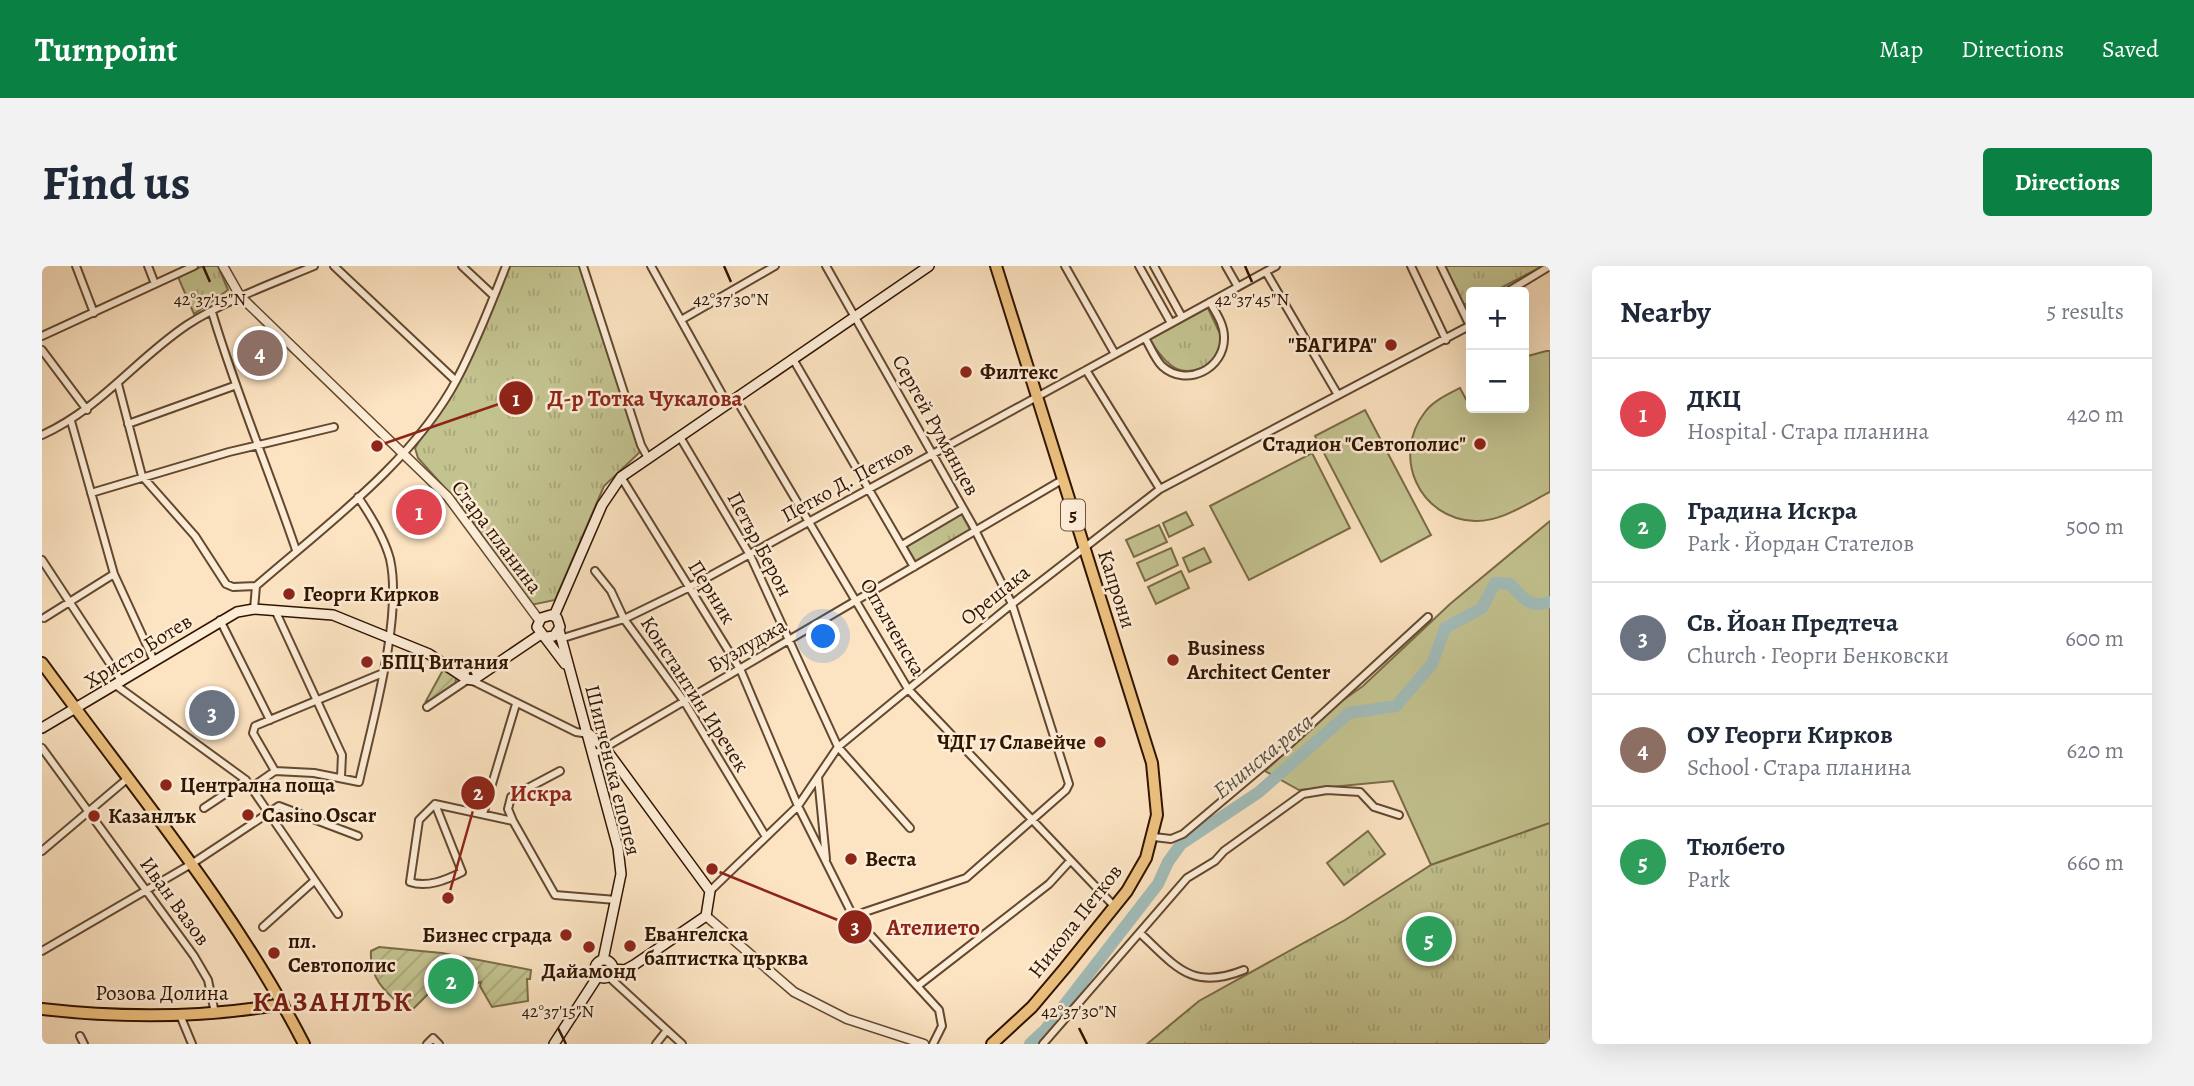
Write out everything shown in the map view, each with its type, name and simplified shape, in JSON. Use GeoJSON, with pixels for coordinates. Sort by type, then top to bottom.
{"type":"FeatureCollection","features":[{"type":"Feature","properties":{"kind":"main road"},"geometry":{"type":"LineString","coordinates":[[554,616],[602,505],[621,477],[929,266]]}},
{"type":"Feature","properties":{"kind":"main road","name":"Капрони"},"geometry":{"type":"LineString","coordinates":[[996,266],[1152,763]]}},
{"type":"Feature","properties":{"kind":"main road","name":"Христо Ботев"},"geometry":{"type":"LineString","coordinates":[[42,728],[237,612],[258,609],[333,615],[472,674],[544,635]]}},
{"type":"Feature","properties":{"kind":"main road"},"geometry":{"type":"LineString","coordinates":[[547,615],[554,616],[559,621],[559,635],[544,635],[539,620],[547,615]]}},
{"type":"Feature","properties":{"kind":"main road","name":"Шипченска епопея"},"geometry":{"type":"LineString","coordinates":[[544,635],[570,671]]}},
{"type":"Feature","properties":{"kind":"main road","name":"Шипченска епопея"},"geometry":{"type":"LineString","coordinates":[[554,1044],[598,976],[596,965],[603,960],[621,874],[618,848],[589,734],[559,635]]}},
{"type":"Feature","properties":{"kind":"main road"},"geometry":{"type":"LineString","coordinates":[[42,663],[193,863],[283,1004],[304,1044]]}},
{"type":"Feature","properties":{"kind":"main road"},"geometry":{"type":"LineString","coordinates":[[589,734],[605,748],[710,891],[706,916],[634,965],[625,970],[598,976]]}},
{"type":"Feature","properties":{"kind":"main road","name":"Никола Петков"},"geometry":{"type":"LineString","coordinates":[[992,1044],[1032,1007],[1114,906],[1146,858],[1154,837],[1157,815],[1152,763]]}},
{"type":"Feature","properties":{"kind":"main road"},"geometry":{"type":"LineString","coordinates":[[603,960],[611,963],[611,973]]}},
{"type":"Feature","properties":{"kind":"main road","name":"Розова Долина"},"geometry":{"type":"LineString","coordinates":[[42,1009],[180,1015],[283,1004]]}},
{"type":"Feature","properties":{"kind":"street"},"geometry":{"type":"LineString","coordinates":[[76,266],[94,313]]}},
{"type":"Feature","properties":{"kind":"street"},"geometry":{"type":"LineString","coordinates":[[148,266],[155,284]]}},
{"type":"Feature","properties":{"kind":"street"},"geometry":{"type":"LineString","coordinates":[[42,336],[194,266]]}},
{"type":"Feature","properties":{"kind":"street","name":"Стара планина"},"geometry":{"type":"LineString","coordinates":[[223,266],[240,296],[454,504],[539,620]]}},
{"type":"Feature","properties":{"kind":"street"},"geometry":{"type":"LineString","coordinates":[[42,435],[88,410],[187,326],[240,296],[314,266]]}},
{"type":"Feature","properties":{"kind":"street"},"geometry":{"type":"LineString","coordinates":[[334,266],[456,381]]}},
{"type":"Feature","properties":{"kind":"street"},"geometry":{"type":"LineString","coordinates":[[462,266],[494,296]]}},
{"type":"Feature","properties":{"kind":"street"},"geometry":{"type":"LineString","coordinates":[[118,384],[142,476],[195,536],[226,584],[233,587],[256,586],[404,453],[456,381],[506,266]]}},
{"type":"Feature","properties":{"kind":"street"},"geometry":{"type":"LineString","coordinates":[[583,266],[648,458]]}},
{"type":"Feature","properties":{"kind":"street"},"geometry":{"type":"LineString","coordinates":[[652,266],[728,405]]}},
{"type":"Feature","properties":{"kind":"street"},"geometry":{"type":"LineString","coordinates":[[681,320],[775,266]]}},
{"type":"Feature","properties":{"kind":"street","name":"Сергей Румянцев"},"geometry":{"type":"LineString","coordinates":[[826,266],[963,509],[1012,604],[1069,784],[1066,790],[1031,819]]}},
{"type":"Feature","properties":{"kind":"street"},"geometry":{"type":"LineString","coordinates":[[1065,266],[1115,354]]}},
{"type":"Feature","properties":{"kind":"street"},"geometry":{"type":"LineString","coordinates":[[1139,266],[1171,323]]}},
{"type":"Feature","properties":{"kind":"street"},"geometry":{"type":"LineString","coordinates":[[1154,266],[1182,317]]}},
{"type":"Feature","properties":{"kind":"street"},"geometry":{"type":"LineString","coordinates":[[1226,266],[1238,287]]}},
{"type":"Feature","properties":{"kind":"street","name":"Петко Д. Петков"},"geometry":{"type":"LineString","coordinates":[[559,635],[624,619],[688,588],[1276,266]]}},
{"type":"Feature","properties":{"kind":"street"},"geometry":{"type":"LineString","coordinates":[[1411,266],[1446,340]]}},
{"type":"Feature","properties":{"kind":"street"},"geometry":{"type":"LineString","coordinates":[[1441,266],[1466,318]]}},
{"type":"Feature","properties":{"kind":"street"},"geometry":{"type":"LineString","coordinates":[[1515,287],[1550,266]]}},
{"type":"Feature","properties":{"kind":"street"},"geometry":{"type":"LineString","coordinates":[[1265,272],[1338,395]]}},
{"type":"Feature","properties":{"kind":"street"},"geometry":{"type":"LineString","coordinates":[[1145,338],[1160,363],[1170,371],[1192,375],[1207,370],[1220,358],[1224,342],[1222,326],[1210,302]]}},
{"type":"Feature","properties":{"kind":"street"},"geometry":{"type":"LineString","coordinates":[[212,312],[234,386],[260,444],[296,550]]}},
{"type":"Feature","properties":{"kind":"street","name":"Орешака"},"geometry":{"type":"LineString","coordinates":[[710,891],[798,806],[838,747],[1012,604],[1160,489],[1466,328]]}},
{"type":"Feature","properties":{"kind":"street"},"geometry":{"type":"LineString","coordinates":[[42,350],[88,410]]}},
{"type":"Feature","properties":{"kind":"street"},"geometry":{"type":"LineString","coordinates":[[793,359],[914,567]]}},
{"type":"Feature","properties":{"kind":"street"},"geometry":{"type":"LineString","coordinates":[[1086,370],[1160,489]]}},
{"type":"Feature","properties":{"kind":"street"},"geometry":{"type":"LineString","coordinates":[[128,424],[234,386]]}},
{"type":"Feature","properties":{"kind":"street","name":"Опълченска"},"geometry":{"type":"LineString","coordinates":[[736,399],[908,689],[1114,906]]}},
{"type":"Feature","properties":{"kind":"street"},"geometry":{"type":"LineString","coordinates":[[71,421],[114,574],[154,661]]}},
{"type":"Feature","properties":{"kind":"street"},"geometry":{"type":"LineString","coordinates":[[91,493],[142,476],[334,427]]}},
{"type":"Feature","properties":{"kind":"street","name":"Петър Берон"},"geometry":{"type":"LineString","coordinates":[[680,437],[750,555],[838,747],[910,828]]}},
{"type":"Feature","properties":{"kind":"street","name":"Перник"},"geometry":{"type":"LineString","coordinates":[[621,477],[741,671],[798,806],[853,916],[919,985],[942,1018],[942,1026],[933,1044]]}},
{"type":"Feature","properties":{"kind":"street","name":"Бузлуджа"},"geometry":{"type":"LineString","coordinates":[[594,754],[741,671],[1062,480]]}},
{"type":"Feature","properties":{"kind":"street"},"geometry":{"type":"LineString","coordinates":[[252,787],[275,771],[341,777],[359,782],[383,673],[391,601],[390,562],[380,535],[358,497]]}},
{"type":"Feature","properties":{"kind":"street"},"geometry":{"type":"LineString","coordinates":[[902,545],[963,509]]}},
{"type":"Feature","properties":{"kind":"street"},"geometry":{"type":"LineString","coordinates":[[42,560],[119,684],[246,779],[338,914]]}},
{"type":"Feature","properties":{"kind":"street","name":"Константин Иречек"},"geometry":{"type":"LineString","coordinates":[[595,570],[611,591],[624,619],[684,701],[766,837]]}},
{"type":"Feature","properties":{"kind":"street"},"geometry":{"type":"LineString","coordinates":[[44,618],[114,574]]}},
{"type":"Feature","properties":{"kind":"street"},"geometry":{"type":"LineString","coordinates":[[256,586],[258,609]]}},
{"type":"Feature","properties":{"kind":"street"},"geometry":{"type":"LineString","coordinates":[[275,610],[342,755],[341,777]]}},
{"type":"Feature","properties":{"kind":"street"},"geometry":{"type":"LineString","coordinates":[[1154,837],[1171,839],[1183,834],[1285,748],[1428,617]]}},
{"type":"Feature","properties":{"kind":"street"},"geometry":{"type":"LineString","coordinates":[[220,621],[270,720]]}},
{"type":"Feature","properties":{"kind":"street"},"geometry":{"type":"LineString","coordinates":[[275,771],[253,733],[255,726],[383,673]]}},
{"type":"Feature","properties":{"kind":"street"},"geometry":{"type":"LineString","coordinates":[[427,707],[472,674],[488,691],[576,732],[589,734]]}},
{"type":"Feature","properties":{"kind":"street"},"geometry":{"type":"LineString","coordinates":[[483,814],[516,704]]}},
{"type":"Feature","properties":{"kind":"street","name":"Иван Вазов"},"geometry":{"type":"LineString","coordinates":[[42,748],[87,813],[147,891],[208,981],[215,1013]]}},
{"type":"Feature","properties":{"kind":"street"},"geometry":{"type":"LineString","coordinates":[[560,772],[511,797],[508,810],[555,895],[616,900]]}},
{"type":"Feature","properties":{"kind":"street"},"geometry":{"type":"LineString","coordinates":[[818,776],[827,864]]}},
{"type":"Feature","properties":{"kind":"street"},"geometry":{"type":"LineString","coordinates":[[42,851],[127,779]]}},
{"type":"Feature","properties":{"kind":"street"},"geometry":{"type":"LineString","coordinates":[[204,808],[246,779]]}},
{"type":"Feature","properties":{"kind":"street"},"geometry":{"type":"LineString","coordinates":[[1043,1044],[1187,878],[1216,861],[1224,851],[1303,794],[1327,790],[1360,792],[1374,807],[1399,815]]}},
{"type":"Feature","properties":{"kind":"street"},"geometry":{"type":"LineString","coordinates":[[435,804],[513,821]]}},
{"type":"Feature","properties":{"kind":"street"},"geometry":{"type":"LineString","coordinates":[[435,804],[462,873],[436,882],[417,884],[410,882],[416,833],[419,820],[435,804]]}},
{"type":"Feature","properties":{"kind":"street"},"geometry":{"type":"LineString","coordinates":[[42,951],[193,863],[279,806],[358,836]]}},
{"type":"Feature","properties":{"kind":"street"},"geometry":{"type":"LineString","coordinates":[[853,916],[966,878],[1031,819]]}},
{"type":"Feature","properties":{"kind":"street"},"geometry":{"type":"LineString","coordinates":[[919,985],[1049,884],[1070,861]]}},
{"type":"Feature","properties":{"kind":"street"},"geometry":{"type":"LineString","coordinates":[[263,927],[314,881]]}},
{"type":"Feature","properties":{"kind":"street"},"geometry":{"type":"LineString","coordinates":[[706,916],[794,992],[848,1019],[924,1044]]}},
{"type":"Feature","properties":{"kind":"street"},"geometry":{"type":"LineString","coordinates":[[1140,933],[1184,973],[1213,979],[1244,970]]}},
{"type":"Feature","properties":{"kind":"street"},"geometry":{"type":"LineString","coordinates":[[611,973],[682,1044]]}},
{"type":"Feature","properties":{"kind":"street"},"geometry":{"type":"LineString","coordinates":[[180,1015],[192,1044]]}},
{"type":"Feature","properties":{"kind":"street"},"geometry":{"type":"LineString","coordinates":[[656,1044],[667,1030]]}},
{"type":"Feature","properties":{"kind":"street"},"geometry":{"type":"LineString","coordinates":[[80,1036],[84,1044]]}},
{"type":"Feature","properties":{"kind":"street"},"geometry":{"type":"LineString","coordinates":[[430,1041],[439,1044]]}},
{"type":"Feature","properties":{"kind":"green space"},"geometry":{"type":"Polygon","coordinates":[[[203,266],[218,266],[228,290],[194,314],[178,277],[203,266]]]}},
{"type":"Feature","properties":{"kind":"green space"},"geometry":{"type":"Polygon","coordinates":[[[506,266],[580,266],[640,452],[604,486],[555,600],[531,605],[463,508],[418,458],[415,448],[456,381],[506,266]]]}},
{"type":"Feature","properties":{"kind":"green space"},"geometry":{"type":"Polygon","coordinates":[[[1445,266],[1543,266],[1503,287],[1466,287],[1466,304],[1463,305],[1445,266]]]}},
{"type":"Feature","properties":{"kind":"green space"},"geometry":{"type":"Polygon","coordinates":[[[1207,306],[1222,338],[1216,360],[1194,370],[1177,369],[1162,357],[1149,338],[1207,306]]]}},
{"type":"Feature","properties":{"kind":"green space","name":"Стадион \"Севтополис\""},"geometry":{"type":"Polygon","coordinates":[[[1550,351],[1550,492],[1495,518],[1475,521],[1455,518],[1426,497],[1416,482],[1411,465],[1415,429],[1428,408],[1460,388],[1466,399],[1466,413],[1529,413],[1529,356],[1550,351]]]}},
{"type":"Feature","properties":{"kind":"green space"},"geometry":{"type":"Polygon","coordinates":[[[1365,410],[1431,535],[1381,562],[1315,436],[1365,410]]]}},
{"type":"Feature","properties":{"kind":"green space"},"geometry":{"type":"Polygon","coordinates":[[[1312,453],[1350,528],[1249,580],[1210,506],[1312,453]]]}},
{"type":"Feature","properties":{"kind":"green space"},"geometry":{"type":"Polygon","coordinates":[[[1186,512],[1193,525],[1169,537],[1163,523],[1186,512]]]}},
{"type":"Feature","properties":{"kind":"green space"},"geometry":{"type":"Polygon","coordinates":[[[961,513],[971,531],[916,563],[906,545],[961,513]]]}},
{"type":"Feature","properties":{"kind":"green space"},"geometry":{"type":"Polygon","coordinates":[[[1550,521],[1550,823],[1431,865],[1393,781],[1299,790],[1265,771],[1336,705],[1363,686],[1450,604],[1550,521]]]}},
{"type":"Feature","properties":{"kind":"green space"},"geometry":{"type":"Polygon","coordinates":[[[1159,525],[1167,542],[1134,557],[1126,540],[1159,525]]]}},
{"type":"Feature","properties":{"kind":"green space"},"geometry":{"type":"Polygon","coordinates":[[[1171,548],[1178,565],[1145,581],[1137,563],[1171,548]]]}},
{"type":"Feature","properties":{"kind":"green space"},"geometry":{"type":"Polygon","coordinates":[[[1204,548],[1211,562],[1189,572],[1183,558],[1204,548]]]}},
{"type":"Feature","properties":{"kind":"green space"},"geometry":{"type":"Polygon","coordinates":[[[1181,571],[1189,588],[1156,604],[1148,587],[1181,571]]]}},
{"type":"Feature","properties":{"kind":"green space"},"geometry":{"type":"Polygon","coordinates":[[[443,670],[456,678],[455,687],[433,701],[426,701],[443,670]]]}},
{"type":"Feature","properties":{"kind":"green space"},"geometry":{"type":"Polygon","coordinates":[[[1550,823],[1550,1044],[1147,1044],[1199,1001],[1345,920],[1431,865],[1550,823]]]}},
{"type":"Feature","properties":{"kind":"green space"},"geometry":{"type":"Polygon","coordinates":[[[1368,831],[1385,854],[1344,885],[1327,863],[1368,831]]]}},
{"type":"Feature","properties":{"kind":"green space"},"geometry":{"type":"Polygon","coordinates":[[[379,947],[442,953],[531,970],[530,979],[527,979],[528,1001],[492,1007],[480,986],[481,982],[465,986],[452,982],[436,986],[410,1012],[407,1011],[386,992],[376,978],[371,951],[379,947]]]}},
{"type":"Feature","properties":{"kind":"waterway","name":"Енинска река"},"geometry":{"type":"LineString","coordinates":[[1030,1044],[1045,1030],[1158,884],[1168,862],[1181,844],[1259,792],[1349,713],[1396,706],[1432,664],[1445,628],[1482,608],[1495,583],[1510,584],[1532,603],[1550,602]]}},
{"type":"Feature","properties":{"kind":"place","name":"\"БАГИРА\""},"geometry":{"type":"Point","coordinates":[1391,345]}},
{"type":"Feature","properties":{"kind":"place","name":"ОУ Георги Кирков"},"geometry":{"type":"Point","coordinates":[260,353]}},
{"type":"Feature","properties":{"kind":"place","name":"Филтекс"},"geometry":{"type":"Point","coordinates":[966,372]}},
{"type":"Feature","properties":{"kind":"place","name":"Стадион \"Севтополис\""},"geometry":{"type":"Point","coordinates":[1480,444]}},
{"type":"Feature","properties":{"kind":"place","name":"Д-р Тотка Чукалова"},"geometry":{"type":"Point","coordinates":[377,446]}},
{"type":"Feature","properties":{"kind":"place","name":"ДКЦ"},"geometry":{"type":"Point","coordinates":[419,512]}},
{"type":"Feature","properties":{"kind":"place","name":"Георги Кирков"},"geometry":{"type":"Point","coordinates":[289,594]}},
{"type":"Feature","properties":{"kind":"place","name":"Business Architect Center"},"geometry":{"type":"Point","coordinates":[1173,660]}},
{"type":"Feature","properties":{"kind":"place","name":"БПЦ Витания"},"geometry":{"type":"Point","coordinates":[367,662]}},
{"type":"Feature","properties":{"kind":"place","name":"Св. Йоан Предтеча"},"geometry":{"type":"Point","coordinates":[212,713]}},
{"type":"Feature","properties":{"kind":"place","name":"ЧДГ 17 Славейче"},"geometry":{"type":"Point","coordinates":[1100,742]}},
{"type":"Feature","properties":{"kind":"place","name":"Централна поща"},"geometry":{"type":"Point","coordinates":[166,785]}},
{"type":"Feature","properties":{"kind":"place","name":"Casino Oscar"},"geometry":{"type":"Point","coordinates":[248,815]}},
{"type":"Feature","properties":{"kind":"place","name":"Казанлък"},"geometry":{"type":"Point","coordinates":[94,816]}},
{"type":"Feature","properties":{"kind":"place","name":"Веста"},"geometry":{"type":"Point","coordinates":[851,859]}},
{"type":"Feature","properties":{"kind":"place","name":"Ателието"},"geometry":{"type":"Point","coordinates":[712,869]}},
{"type":"Feature","properties":{"kind":"place","name":"Искра"},"geometry":{"type":"Point","coordinates":[448,898]}},
{"type":"Feature","properties":{"kind":"place","name":"Бизнес сграда"},"geometry":{"type":"Point","coordinates":[566,935]}},
{"type":"Feature","properties":{"kind":"place","name":"Тюлбето"},"geometry":{"type":"Point","coordinates":[1429,939]}},
{"type":"Feature","properties":{"kind":"place","name":"Евангелска баптистка църква"},"geometry":{"type":"Point","coordinates":[630,946]}},
{"type":"Feature","properties":{"kind":"place","name":"Дайамонд"},"geometry":{"type":"Point","coordinates":[589,947]}},
{"type":"Feature","properties":{"kind":"place","name":"пл. Севтополис"},"geometry":{"type":"Point","coordinates":[274,953]}},
{"type":"Feature","properties":{"kind":"place","name":"Градина Искра"},"geometry":{"type":"Point","coordinates":[451,981]}},
{"type":"Feature","properties":{"kind":"district","name":"КАЗАНЛЪК"},"geometry":{"type":"Point","coordinates":[333,1002]}}]}
